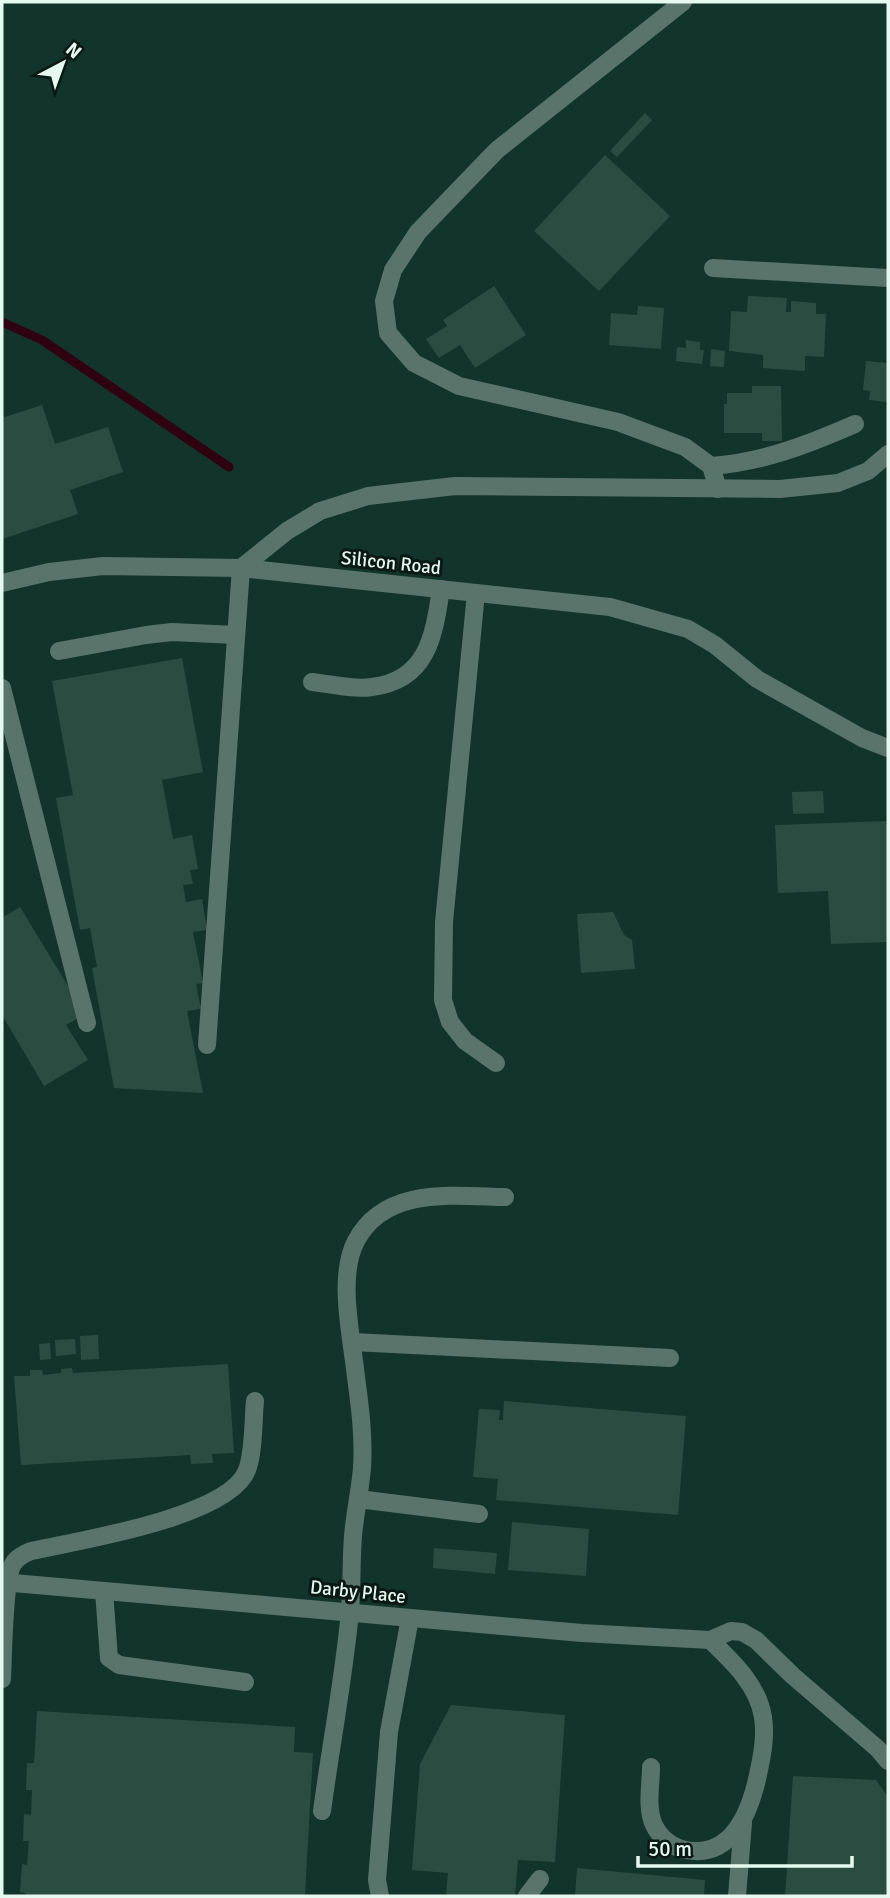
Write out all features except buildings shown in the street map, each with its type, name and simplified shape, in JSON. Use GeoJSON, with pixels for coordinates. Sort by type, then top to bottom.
{"type":"FeatureCollection","features":[{"type":"Feature","properties":{"kind":"lane"},"geometry":{"type":"LineString","coordinates":[[683,2],[497,150],[418,232],[393,270],[384,301],[388,333],[414,363],[459,386],[618,422],[685,447],[711,466],[718,489]]}},
{"type":"Feature","properties":{"kind":"lane"},"geometry":{"type":"LineString","coordinates":[[713,268],[888,278]]}},
{"type":"Feature","properties":{"kind":"lane"},"geometry":{"type":"LineString","coordinates":[[711,466],[741,464],[777,456],[855,424]]}},
{"type":"Feature","properties":{"kind":"lane"},"geometry":{"type":"LineString","coordinates":[[207,1045],[241,568],[287,531],[320,511],[368,496],[454,486],[780,489],[838,484],[868,471],[888,454]]}},
{"type":"Feature","properties":{"kind":"lane","name":"Silicon Road"},"geometry":{"type":"LineString","coordinates":[[2,583],[49,572],[103,566],[241,568],[610,607],[688,629],[715,645],[757,678],[862,738],[888,748]]}},
{"type":"Feature","properties":{"kind":"lane"},"geometry":{"type":"LineString","coordinates":[[312,682],[370,688],[391,683],[409,674],[426,654],[435,632],[441,589]]}},
{"type":"Feature","properties":{"kind":"lane"},"geometry":{"type":"LineString","coordinates":[[475,593],[444,922],[443,1000],[450,1022],[465,1041],[496,1063]]}},
{"type":"Feature","properties":{"kind":"lane"},"geometry":{"type":"LineString","coordinates":[[59,651],[172,632],[235,635]]}},
{"type":"Feature","properties":{"kind":"lane"},"geometry":{"type":"LineString","coordinates":[[2,688],[87,1023]]}},
{"type":"Feature","properties":{"kind":"lane"},"geometry":{"type":"LineString","coordinates":[[322,1811],[349,1611],[353,1535],[362,1467],[362,1428],[347,1282],[348,1266],[356,1241],[367,1225],[385,1210],[409,1199],[433,1196],[505,1196]]}},
{"type":"Feature","properties":{"kind":"lane"},"geometry":{"type":"LineString","coordinates":[[353,1342],[670,1358]]}},
{"type":"Feature","properties":{"kind":"lane"},"geometry":{"type":"LineString","coordinates":[[2,1679],[5,1582],[12,1565],[19,1557],[31,1551],[150,1523],[196,1509],[231,1490],[247,1471],[255,1401]]}},
{"type":"Feature","properties":{"kind":"lane"},"geometry":{"type":"LineString","coordinates":[[358,1499],[479,1514]]}},
{"type":"Feature","properties":{"kind":"lane","name":"Darby Place"},"geometry":{"type":"LineString","coordinates":[[5,1582],[582,1633],[710,1640],[731,1631],[742,1632],[756,1640],[888,1761]]}},
{"type":"Feature","properties":{"kind":"lane"},"geometry":{"type":"LineString","coordinates":[[104,1591],[106,1645],[109,1658],[119,1665],[245,1682]]}},
{"type":"Feature","properties":{"kind":"lane"},"geometry":{"type":"LineString","coordinates":[[380,1896],[377,1880],[387,1744],[410,1618]]}},
{"type":"Feature","properties":{"kind":"lane"},"geometry":{"type":"LineString","coordinates":[[710,1640],[739,1668],[751,1687],[763,1716],[764,1749],[755,1789],[743,1822],[737,1896]]}},
{"type":"Feature","properties":{"kind":"lane"},"geometry":{"type":"LineString","coordinates":[[651,1767],[650,1810],[654,1825],[662,1838],[677,1848],[699,1852],[717,1847],[732,1836],[743,1822]]}},
{"type":"Feature","properties":{"kind":"lane"},"geometry":{"type":"LineString","coordinates":[[527,1896],[540,1880]]}},
{"type":"Feature","properties":{"kind":"waterway"},"geometry":{"type":"LineString","coordinates":[[2,322],[42,340],[229,467]]}}]}
